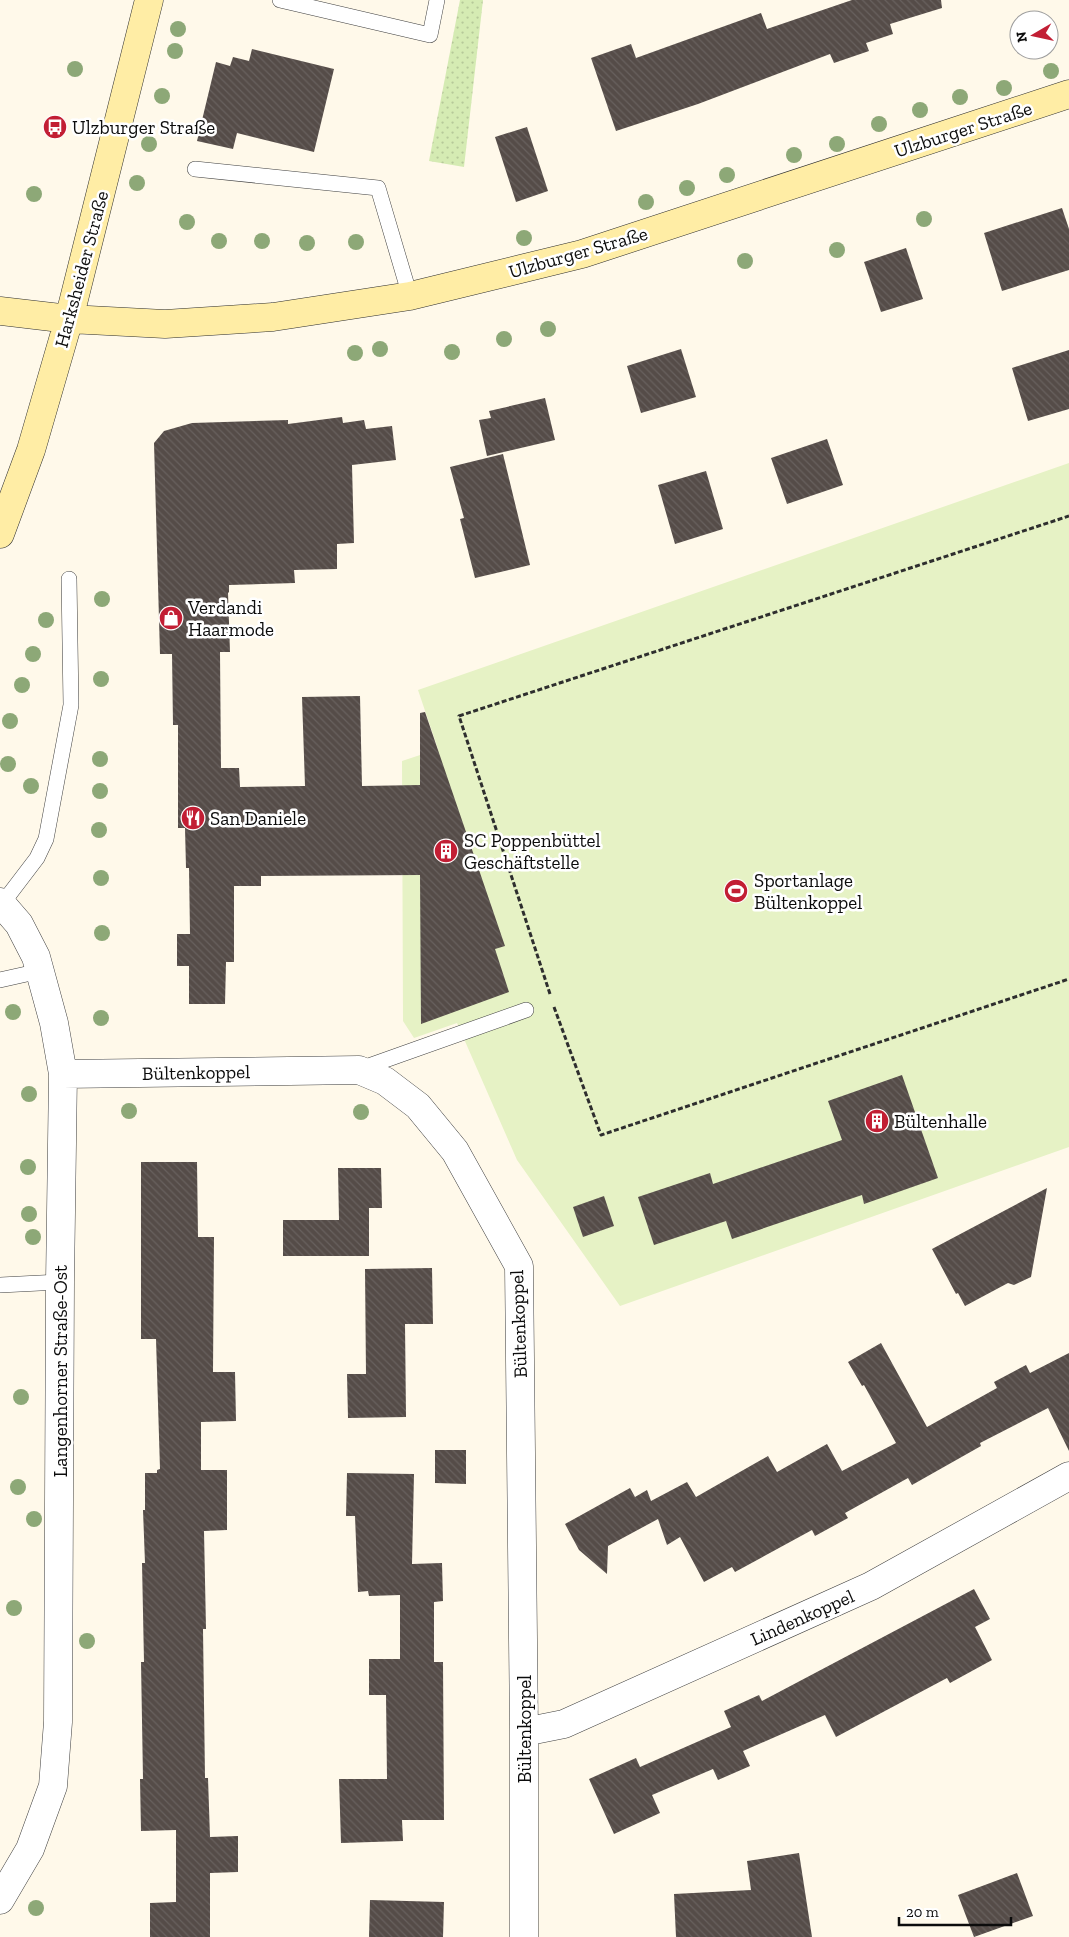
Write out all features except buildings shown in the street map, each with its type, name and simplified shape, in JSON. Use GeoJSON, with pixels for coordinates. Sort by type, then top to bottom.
{"type":"FeatureCollection","features":[{"type":"Feature","properties":{"kind":"main road","name":"Harksheider Straße"},"geometry":{"type":"LineString","coordinates":[[0,534],[31,450],[69,319],[149,0]]}},
{"type":"Feature","properties":{"kind":"main road","name":"Ulzburger Straße"},"geometry":{"type":"LineString","coordinates":[[0,311],[69,319],[165,324],[273,317],[410,296],[582,254],[1069,94]]}},
{"type":"Feature","properties":{"kind":"street","name":"Langenhorner Straße-Ost"},"geometry":{"type":"LineString","coordinates":[[0,1900],[30,1849],[53,1786],[58,1722],[63,1074],[54,1023],[36,957],[19,924],[1,903]]}},
{"type":"Feature","properties":{"kind":"street","name":"Bültenkoppel"},"geometry":{"type":"LineString","coordinates":[[63,1074],[359,1070],[385,1081],[418,1106],[454,1152],[519,1266],[524,1732],[524,1937]]}},
{"type":"Feature","properties":{"kind":"street","name":"Lindenkoppel"},"geometry":{"type":"LineString","coordinates":[[524,1732],[564,1724],[872,1586],[1069,1476]]}},
{"type":"Feature","properties":{"kind":"lane"},"geometry":{"type":"LineString","coordinates":[[280,0],[430,35],[437,0]]}},
{"type":"Feature","properties":{"kind":"lane"},"geometry":{"type":"LineString","coordinates":[[195,168],[378,188],[410,296]]}},
{"type":"Feature","properties":{"kind":"lane"},"geometry":{"type":"LineString","coordinates":[[1,903],[37,858],[46,839],[71,705],[69,579]]}},
{"type":"Feature","properties":{"kind":"lane"},"geometry":{"type":"LineString","coordinates":[[0,980],[40,971]]}},
{"type":"Feature","properties":{"kind":"lane"},"geometry":{"type":"LineString","coordinates":[[359,1070],[526,1010]]}},
{"type":"Feature","properties":{"kind":"lane"},"geometry":{"type":"LineString","coordinates":[[0,1285],[60,1282]]}},
{"type":"Feature","properties":{"kind":"path"},"geometry":{"type":"LineString","coordinates":[[1069,516],[459,716],[552,1001],[601,1135],[1069,979]]}},
{"type":"Feature","properties":{"kind":"green space"},"geometry":{"type":"Polygon","coordinates":[[[460,0],[483,0],[464,167],[429,161],[460,0]]]}},
{"type":"Feature","properties":{"kind":"green space","name":"Sportanlage Bültenkoppel"},"geometry":{"type":"Polygon","coordinates":[[[1069,463],[1069,1147],[620,1306],[517,1160],[457,1023],[414,1038],[403,1021],[402,761],[438,749],[418,690],[1069,463]]]}},
{"type":"Feature","properties":{"kind":"place","name":"Ulzburger Straße"},"geometry":{"type":"Point","coordinates":[55,127]}},
{"type":"Feature","properties":{"kind":"place","name":"Verdandi Haarmode"},"geometry":{"type":"Point","coordinates":[171,618]}},
{"type":"Feature","properties":{"kind":"place","name":"San Daniele"},"geometry":{"type":"Point","coordinates":[193,818]}},
{"type":"Feature","properties":{"kind":"place","name":"SC Poppenbüttel Geschäftstelle"},"geometry":{"type":"Point","coordinates":[446,851]}},
{"type":"Feature","properties":{"kind":"place","name":"Sportanlage Bültenkoppel"},"geometry":{"type":"Point","coordinates":[736,891]}},
{"type":"Feature","properties":{"kind":"place","name":"Bültenhalle"},"geometry":{"type":"Point","coordinates":[877,1121]}}]}
